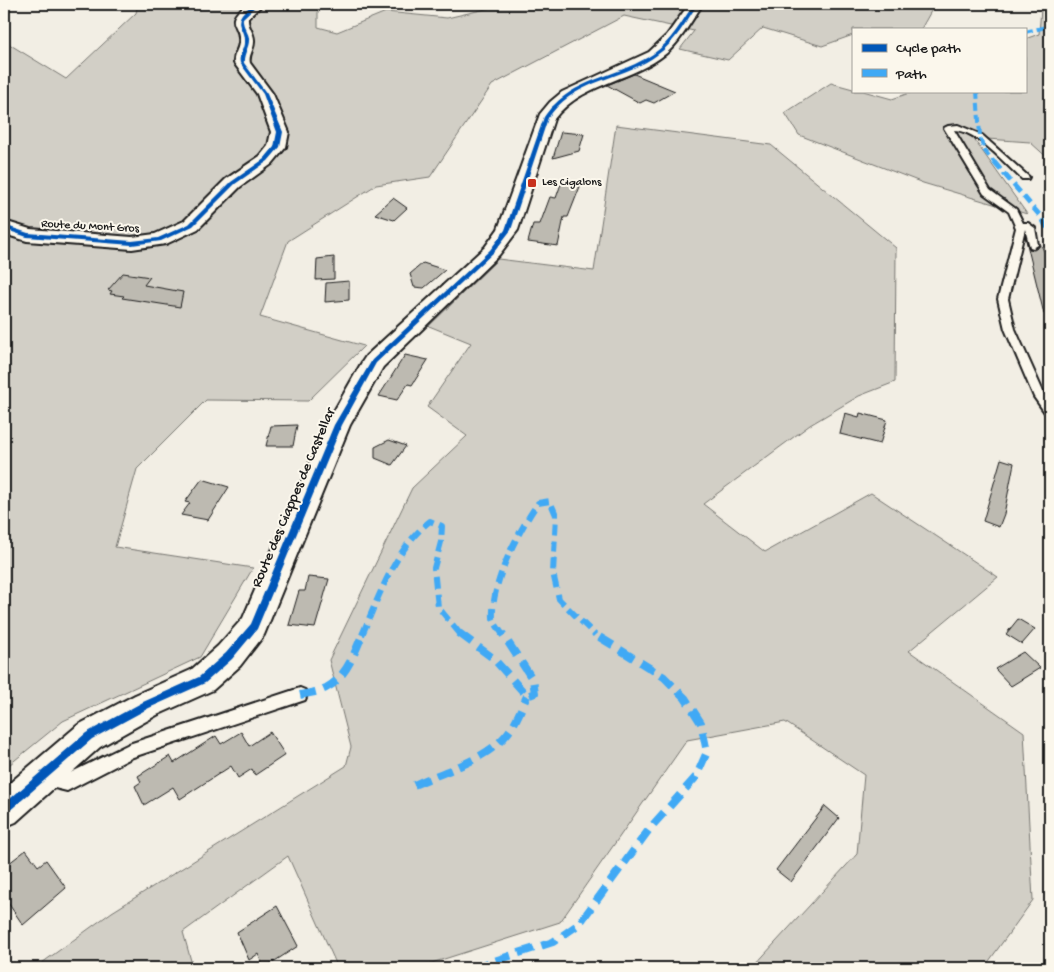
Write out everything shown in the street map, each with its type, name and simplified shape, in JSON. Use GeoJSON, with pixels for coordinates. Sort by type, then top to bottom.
{"type":"FeatureCollection","features":[{"type":"Feature","properties":{"kind":"street","name":"Route du Mont Gros"},"geometry":{"type":"LineString","coordinates":[[4,227],[27,235],[132,243],[160,240],[191,224],[233,183],[266,160],[277,147],[280,132],[265,94],[242,63],[241,57],[246,48],[248,38],[241,22],[242,16],[256,4]]}},
{"type":"Feature","properties":{"kind":"street","name":"Route des Ciappes de Castellar"},"geometry":{"type":"LineString","coordinates":[[4,810],[89,736],[146,705],[202,680],[235,648],[254,626],[338,425],[374,362],[484,258],[508,230],[546,118],[552,108],[562,99],[581,88],[655,56],[666,46],[696,4]]}},
{"type":"Feature","properties":{"kind":"lane"},"geometry":{"type":"LineString","coordinates":[[1025,178],[980,136],[956,126],[948,128],[987,192],[1013,211],[1021,228],[1002,299],[1010,328],[1040,397],[1050,411]]}},
{"type":"Feature","properties":{"kind":"lane"},"geometry":{"type":"LineString","coordinates":[[1021,228],[1025,226],[1030,228],[1033,245]]}},
{"type":"Feature","properties":{"kind":"lane"},"geometry":{"type":"LineString","coordinates":[[41,778],[67,783],[129,751],[300,695]]}},
{"type":"Feature","properties":{"kind":"shaded area"},"geometry":{"type":"Polygon","coordinates":[[[138,4],[318,4],[318,27],[337,32],[386,12],[447,18],[490,8],[487,4],[935,4],[922,28],[852,28],[852,35],[822,46],[763,28],[728,60],[680,49],[694,31],[624,16],[492,85],[430,177],[376,185],[288,241],[260,317],[364,346],[308,401],[206,400],[137,469],[115,547],[253,568],[200,657],[63,721],[4,769],[4,41],[66,79],[136,13],[138,4]]]}},
{"type":"Feature","properties":{"kind":"shaded area"},"geometry":{"type":"Polygon","coordinates":[[[1036,4],[1050,4],[1050,160],[1030,142],[973,138],[1027,214],[923,183],[799,135],[785,113],[831,83],[852,89],[852,92],[867,92],[892,99],[912,92],[1026,92],[1026,39],[1039,34],[1041,8],[1036,4]]]}},
{"type":"Feature","properties":{"kind":"shaded area"},"geometry":{"type":"Polygon","coordinates":[[[616,125],[771,145],[896,248],[895,382],[859,396],[810,425],[703,504],[765,552],[871,493],[998,577],[909,651],[1024,732],[1033,900],[984,968],[752,968],[857,854],[864,775],[785,722],[687,740],[560,922],[416,968],[338,968],[288,856],[183,932],[193,968],[35,968],[112,912],[346,766],[351,747],[329,660],[412,488],[467,436],[427,407],[471,343],[429,326],[498,259],[594,271],[616,125]]]}},
{"type":"Feature","properties":{"kind":"building"},"geometry":{"type":"Polygon","coordinates":[[[634,74],[675,91],[654,103],[646,100],[640,103],[607,85],[634,74]]]}},
{"type":"Feature","properties":{"kind":"building"},"geometry":{"type":"Polygon","coordinates":[[[561,132],[584,134],[579,151],[553,158],[561,132]]]}},
{"type":"Feature","properties":{"kind":"building"},"geometry":{"type":"Polygon","coordinates":[[[562,181],[581,184],[568,217],[564,217],[558,246],[528,242],[533,224],[540,224],[550,197],[556,198],[562,181]]]}},
{"type":"Feature","properties":{"kind":"building"},"geometry":{"type":"Polygon","coordinates":[[[393,198],[407,208],[394,220],[375,214],[393,198]]]}},
{"type":"Feature","properties":{"kind":"building"},"geometry":{"type":"Polygon","coordinates":[[[1025,236],[1029,249],[1034,250],[1039,247],[1040,243],[1050,263],[1050,314],[1044,314],[1025,236]]]}},
{"type":"Feature","properties":{"kind":"building"},"geometry":{"type":"Polygon","coordinates":[[[334,257],[334,279],[316,280],[317,259],[334,257]]]}},
{"type":"Feature","properties":{"kind":"building"},"geometry":{"type":"Polygon","coordinates":[[[423,263],[445,270],[424,288],[414,287],[410,274],[423,263]]]}},
{"type":"Feature","properties":{"kind":"building"},"geometry":{"type":"Polygon","coordinates":[[[123,273],[150,277],[144,285],[183,292],[180,307],[122,298],[124,296],[110,294],[112,291],[108,290],[123,273]]]}},
{"type":"Feature","properties":{"kind":"building"},"geometry":{"type":"Polygon","coordinates":[[[349,281],[349,300],[325,302],[326,283],[349,281]]]}},
{"type":"Feature","properties":{"kind":"building"},"geometry":{"type":"Polygon","coordinates":[[[405,355],[428,360],[412,385],[408,384],[397,400],[379,396],[405,355]]]}},
{"type":"Feature","properties":{"kind":"building"},"geometry":{"type":"Polygon","coordinates":[[[845,413],[859,417],[860,413],[887,420],[880,444],[840,434],[845,413]]]}},
{"type":"Feature","properties":{"kind":"building"},"geometry":{"type":"Polygon","coordinates":[[[297,425],[293,446],[266,446],[271,426],[297,425]]]}},
{"type":"Feature","properties":{"kind":"building"},"geometry":{"type":"Polygon","coordinates":[[[389,440],[406,446],[392,465],[375,458],[375,447],[389,440]]]}},
{"type":"Feature","properties":{"kind":"building"},"geometry":{"type":"Polygon","coordinates":[[[1001,459],[1014,463],[1004,514],[999,527],[983,521],[1001,459]]]}},
{"type":"Feature","properties":{"kind":"building"},"geometry":{"type":"Polygon","coordinates":[[[202,479],[229,487],[208,520],[181,515],[190,503],[185,502],[202,479]]]}},
{"type":"Feature","properties":{"kind":"building"},"geometry":{"type":"Polygon","coordinates":[[[308,577],[329,579],[315,628],[289,625],[299,591],[305,591],[308,577]]]}},
{"type":"Feature","properties":{"kind":"building"},"geometry":{"type":"Polygon","coordinates":[[[1018,619],[1035,629],[1022,644],[1006,634],[1018,619]]]}},
{"type":"Feature","properties":{"kind":"building"},"geometry":{"type":"Polygon","coordinates":[[[1023,652],[1040,668],[1011,686],[995,669],[1023,652]]]}},
{"type":"Feature","properties":{"kind":"building"},"geometry":{"type":"Polygon","coordinates":[[[241,732],[249,746],[270,732],[285,755],[255,775],[252,769],[238,778],[231,766],[180,799],[173,787],[144,805],[135,786],[141,782],[138,776],[170,756],[174,763],[216,736],[221,744],[241,732]]]}},
{"type":"Feature","properties":{"kind":"building"},"geometry":{"type":"Polygon","coordinates":[[[825,806],[839,818],[791,882],[776,870],[825,806]]]}},
{"type":"Feature","properties":{"kind":"building"},"geometry":{"type":"Polygon","coordinates":[[[26,850],[38,866],[46,860],[66,888],[23,925],[4,897],[4,867],[26,850]]]}},
{"type":"Feature","properties":{"kind":"building"},"geometry":{"type":"Polygon","coordinates":[[[277,906],[298,946],[264,968],[258,954],[249,960],[237,932],[277,906]]]}},
{"type":"Feature","properties":{"kind":"marked path"},"geometry":{"type":"LineString","coordinates":[[1026,32],[1050,26]]}},
{"type":"Feature","properties":{"kind":"marked path"},"geometry":{"type":"LineString","coordinates":[[977,92],[980,136],[984,150],[1042,218],[1050,235]]}},
{"type":"Feature","properties":{"kind":"marked path"},"geometry":{"type":"LineString","coordinates":[[300,695],[326,688],[342,674],[353,655],[397,559],[418,530],[430,521],[442,526],[441,542],[434,568],[438,607],[457,632],[493,658],[527,696],[535,693],[533,680],[493,620],[496,590],[519,531],[538,503],[550,501],[556,515],[553,573],[559,599],[593,633],[664,677],[685,698],[701,723],[707,752],[696,777],[651,827],[579,924],[553,942],[473,968]]}},
{"type":"Feature","properties":{"kind":"marked path"},"geometry":{"type":"LineString","coordinates":[[414,785],[481,755],[498,743],[511,728],[527,696]]}},
{"type":"Feature","properties":{"kind":"cycle path"},"geometry":{"type":"LineString","coordinates":[[4,227],[27,235],[132,243],[159,240],[191,225],[233,183],[266,160],[277,147],[280,132],[265,94],[242,63],[241,57],[247,42],[247,37],[241,26],[241,18],[245,12],[256,4]]}},
{"type":"Feature","properties":{"kind":"cycle path"},"geometry":{"type":"LineString","coordinates":[[4,810],[89,736],[146,705],[202,680],[229,656],[254,626],[338,425],[374,362],[492,251],[508,230],[546,118],[556,106],[581,88],[642,63],[655,55],[667,45],[696,4]]}},
{"type":"Feature","properties":{"kind":"place","name":"Les Cigalons"},"geometry":{"type":"Point","coordinates":[532,183]}}]}
